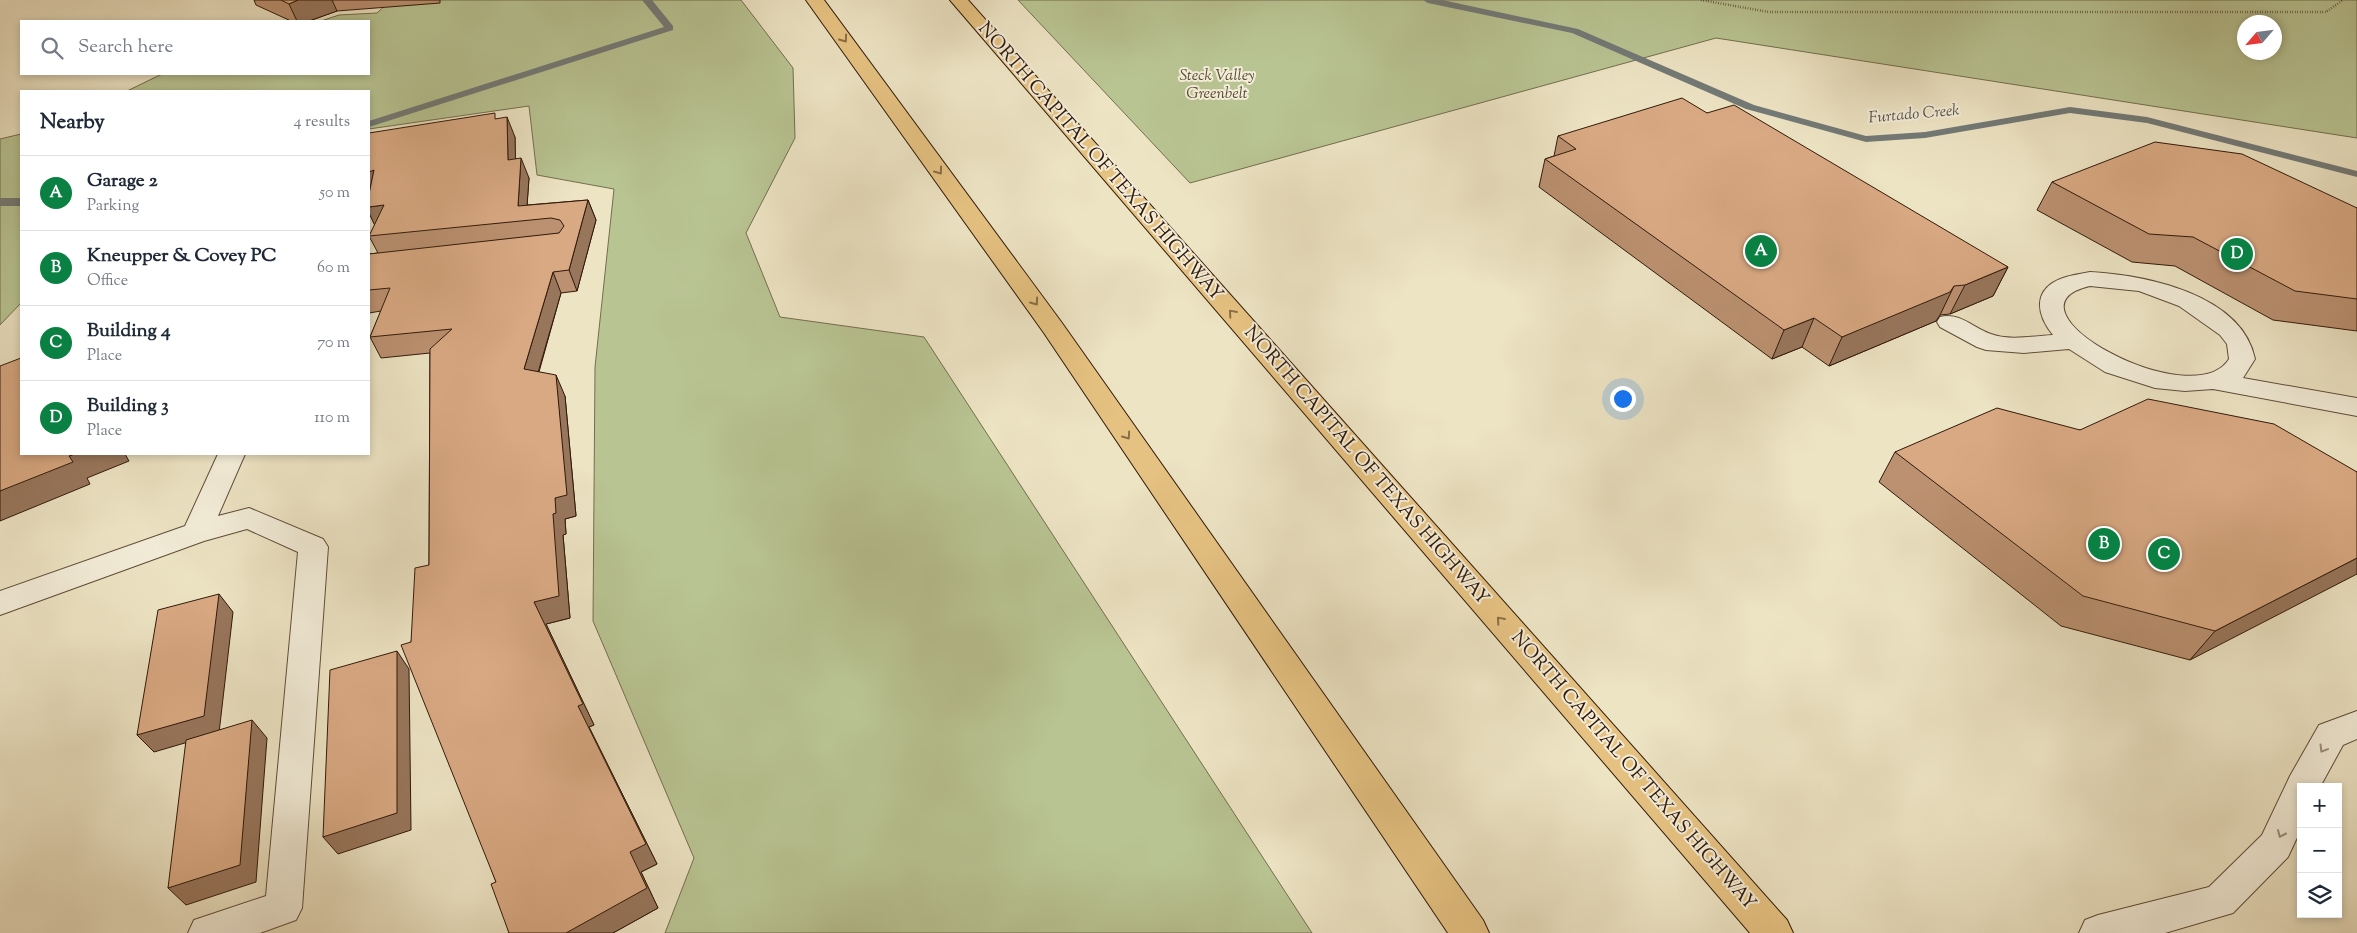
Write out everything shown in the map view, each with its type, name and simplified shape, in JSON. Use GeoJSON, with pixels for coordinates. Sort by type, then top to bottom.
{"type":"FeatureCollection","features":[{"type":"Feature","properties":{"kind":"highway"},"geometry":{"type":"LineString","coordinates":[[815,0],[1053,328],[1465,929]]}},
{"type":"Feature","properties":{"kind":"highway","name":"NORTH CAPITAL OF TEXAS HIGHWAY"},"geometry":{"type":"LineString","coordinates":[[959,0],[1774,933]]}},
{"type":"Feature","properties":{"kind":"lane"},"geometry":{"type":"LineString","coordinates":[[2215,381],[2234,372],[2242,359],[2239,343],[2225,326],[2204,309],[2177,295],[2147,285],[2117,280],[2090,279],[2068,284],[2055,294],[2051,307],[2056,323],[2071,340],[2096,357],[2125,371],[2158,380],[2189,384],[2215,381],[2357,407]]}},
{"type":"Feature","properties":{"kind":"lane"},"geometry":{"type":"LineString","coordinates":[[1949,322],[1986,342],[2024,345],[2071,340]]}},
{"type":"Feature","properties":{"kind":"lane"},"geometry":{"type":"LineString","coordinates":[[196,533],[231,455]]}},
{"type":"Feature","properties":{"kind":"lane"},"geometry":{"type":"LineString","coordinates":[[0,603],[196,533],[249,518],[313,547],[283,908],[207,933]]}},
{"type":"Feature","properties":{"kind":"lane"},"geometry":{"type":"LineString","coordinates":[[2304,783],[2331,735],[2357,725]]}},
{"type":"Feature","properties":{"kind":"lane"},"geometry":{"type":"LineString","coordinates":[[2098,933],[2220,901],[2275,846],[2297,797]]}},
{"type":"Feature","properties":{"kind":"path"},"geometry":{"type":"LineString","coordinates":[[1700,0],[1769,12],[2326,12],[2343,0]]}},
{"type":"Feature","properties":{"kind":"green space"},"geometry":{"type":"Polygon","coordinates":[[[391,0],[741,0],[793,68],[795,138],[746,233],[780,317],[924,337],[1312,933],[665,933],[694,858],[593,621],[595,367],[614,189],[537,175],[529,106],[370,129],[370,90],[129,90],[160,75],[370,75],[370,20],[324,20],[339,15],[377,13],[391,0]]]}},
{"type":"Feature","properties":{"kind":"green space","name":"Steck Valley Greenbelt"},"geometry":{"type":"Polygon","coordinates":[[[1018,0],[2357,0],[2357,138],[1716,38],[1190,183],[1018,0]]]}},
{"type":"Feature","properties":{"kind":"green space"},"geometry":{"type":"Polygon","coordinates":[[[20,134],[20,304],[0,325],[0,139],[20,134]]]}},
{"type":"Feature","properties":{"kind":"building"},"geometry":{"type":"Polygon","coordinates":[[[281,0],[298,0],[289,4],[281,0]]]}},
{"type":"Feature","properties":{"kind":"building"},"geometry":{"type":"Polygon","coordinates":[[[1682,98],[1707,113],[1734,105],[2008,267],[1965,285],[1954,286],[1950,292],[1842,337],[1814,318],[1784,330],[1545,159],[1576,149],[1558,136],[1682,98]]]}},
{"type":"Feature","properties":{"kind":"building"},"geometry":{"type":"Polygon","coordinates":[[[495,113],[495,119],[507,117],[508,160],[521,158],[518,206],[588,200],[569,270],[553,272],[524,369],[556,375],[567,495],[555,498],[556,513],[553,514],[559,596],[534,602],[583,704],[578,706],[646,844],[630,852],[647,888],[566,933],[509,933],[491,884],[496,882],[401,645],[411,642],[415,568],[429,565],[430,349],[452,329],[370,337],[390,288],[370,290],[370,254],[559,233],[564,226],[560,220],[551,218],[370,236],[384,205],[370,207],[370,189],[374,170],[370,172],[370,133],[495,113]]]}},
{"type":"Feature","properties":{"kind":"building"},"geometry":{"type":"Polygon","coordinates":[[[2155,142],[2242,154],[2357,208],[2357,299],[2295,291],[2193,237],[2149,234],[2052,182],[2155,142]]]}},
{"type":"Feature","properties":{"kind":"building"},"geometry":{"type":"Polygon","coordinates":[[[20,358],[20,455],[72,455],[69,456],[73,462],[0,491],[0,366],[20,358]]]}},
{"type":"Feature","properties":{"kind":"building"},"geometry":{"type":"Polygon","coordinates":[[[2148,399],[2274,424],[2357,472],[2357,558],[2215,631],[2083,596],[1895,452],[1997,408],[2080,430],[2148,399]]]}},
{"type":"Feature","properties":{"kind":"building"},"geometry":{"type":"Polygon","coordinates":[[[219,594],[204,716],[137,735],[158,610],[219,594]]]}},
{"type":"Feature","properties":{"kind":"building"},"geometry":{"type":"Polygon","coordinates":[[[397,651],[397,813],[323,837],[330,670],[397,651]]]}},
{"type":"Feature","properties":{"kind":"building"},"geometry":{"type":"Polygon","coordinates":[[[252,720],[240,865],[168,888],[186,740],[252,720]]]}},
{"type":"Feature","properties":{"kind":"waterway"},"geometry":{"type":"LineString","coordinates":[[370,124],[670,28],[647,0]]}},
{"type":"Feature","properties":{"kind":"waterway","name":"Furtado Creek"},"geometry":{"type":"LineString","coordinates":[[1428,0],[1575,31],[1750,107],[1866,139],[1925,135],[2070,110],[2147,120],[2357,174]]}},
{"type":"Feature","properties":{"kind":"waterway"},"geometry":{"type":"LineString","coordinates":[[0,202],[20,202]]}},
{"type":"Feature","properties":{"kind":"place","name":"Garage 2"},"geometry":{"type":"Point","coordinates":[1761,251]}},
{"type":"Feature","properties":{"kind":"place","name":"Building 3"},"geometry":{"type":"Point","coordinates":[2237,254]}},
{"type":"Feature","properties":{"kind":"place","name":"Kneupper & Covey PC"},"geometry":{"type":"Point","coordinates":[2104,544]}},
{"type":"Feature","properties":{"kind":"place","name":"Building 4"},"geometry":{"type":"Point","coordinates":[2164,554]}}]}
